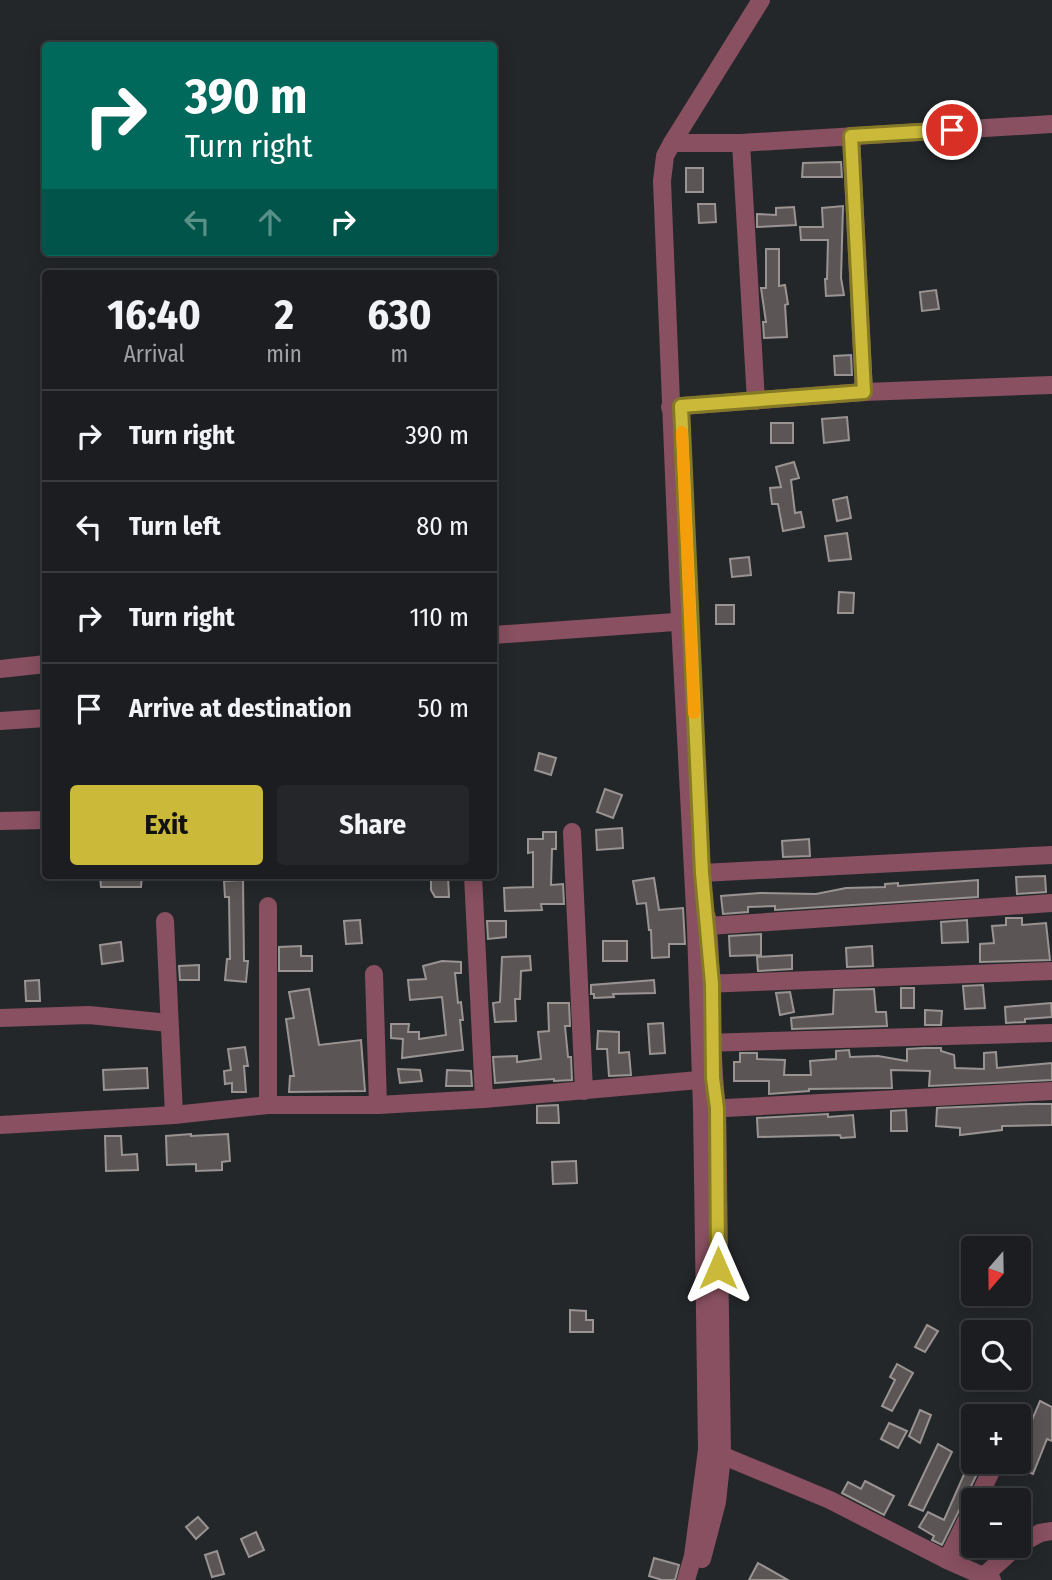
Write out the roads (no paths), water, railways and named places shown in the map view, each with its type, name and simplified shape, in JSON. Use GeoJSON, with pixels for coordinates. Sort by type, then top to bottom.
{"type":"FeatureCollection","features":[{"type":"Feature","properties":{"kind":"street"},"geometry":{"type":"LineString","coordinates":[[697,1580],[717,1502],[710,1109],[663,170],[665,156],[672,143],[761,0]]}},
{"type":"Feature","properties":{"kind":"street"},"geometry":{"type":"LineString","coordinates":[[672,143],[741,143],[1052,124]]}},
{"type":"Feature","properties":{"kind":"street"},"geometry":{"type":"LineString","coordinates":[[851,136],[864,392]]}},
{"type":"Feature","properties":{"kind":"street"},"geometry":{"type":"LineString","coordinates":[[741,143],[756,401]]}},
{"type":"Feature","properties":{"kind":"street"},"geometry":{"type":"LineString","coordinates":[[676,407],[864,392],[1052,385]]}},
{"type":"Feature","properties":{"kind":"street"},"geometry":{"type":"LineString","coordinates":[[497,635],[685,621]]}},
{"type":"Feature","properties":{"kind":"street"},"geometry":{"type":"LineString","coordinates":[[685,621],[708,926],[705,984]]}},
{"type":"Feature","properties":{"kind":"street"},"geometry":{"type":"LineString","coordinates":[[0,669],[42,664]]}},
{"type":"Feature","properties":{"kind":"street"},"geometry":{"type":"LineString","coordinates":[[0,722],[42,718]]}},
{"type":"Feature","properties":{"kind":"street"},"geometry":{"type":"LineString","coordinates":[[0,821],[42,820]]}},
{"type":"Feature","properties":{"kind":"street"},"geometry":{"type":"LineString","coordinates":[[572,832],[583,1091]]}},
{"type":"Feature","properties":{"kind":"street"},"geometry":{"type":"LineString","coordinates":[[702,873],[1052,856]]}},
{"type":"Feature","properties":{"kind":"street"},"geometry":{"type":"LineString","coordinates":[[473,879],[484,1099]]}},
{"type":"Feature","properties":{"kind":"street"},"geometry":{"type":"LineString","coordinates":[[708,926],[1052,903]]}},
{"type":"Feature","properties":{"kind":"street"},"geometry":{"type":"LineString","coordinates":[[268,906],[268,1105]]}},
{"type":"Feature","properties":{"kind":"street"},"geometry":{"type":"LineString","coordinates":[[165,921],[174,1115]]}},
{"type":"Feature","properties":{"kind":"street"},"geometry":{"type":"LineString","coordinates":[[705,984],[1052,971]]}},
{"type":"Feature","properties":{"kind":"street"},"geometry":{"type":"LineString","coordinates":[[374,974],[378,1105]]}},
{"type":"Feature","properties":{"kind":"street"},"geometry":{"type":"LineString","coordinates":[[0,1018],[89,1015],[169,1023]]}},
{"type":"Feature","properties":{"kind":"street"},"geometry":{"type":"LineString","coordinates":[[706,1043],[1052,1034]]}},
{"type":"Feature","properties":{"kind":"street"},"geometry":{"type":"LineString","coordinates":[[0,1125],[174,1115],[268,1105],[378,1105],[484,1099],[707,1079]]}},
{"type":"Feature","properties":{"kind":"street"},"geometry":{"type":"LineString","coordinates":[[710,1109],[1052,1091]]}},
{"type":"Feature","properties":{"kind":"street"},"geometry":{"type":"LineString","coordinates":[[715,1452],[830,1500],[988,1578],[1006,1558]]}},
{"type":"Feature","properties":{"kind":"street"},"geometry":{"type":"LineString","coordinates":[[686,1580],[715,1452]]}},
{"type":"Feature","properties":{"kind":"street"},"geometry":{"type":"LineString","coordinates":[[947,1560],[961,1531]]}},
{"type":"Feature","properties":{"kind":"street"},"geometry":{"type":"LineString","coordinates":[[1031,1538],[1052,1531]]}}]}
